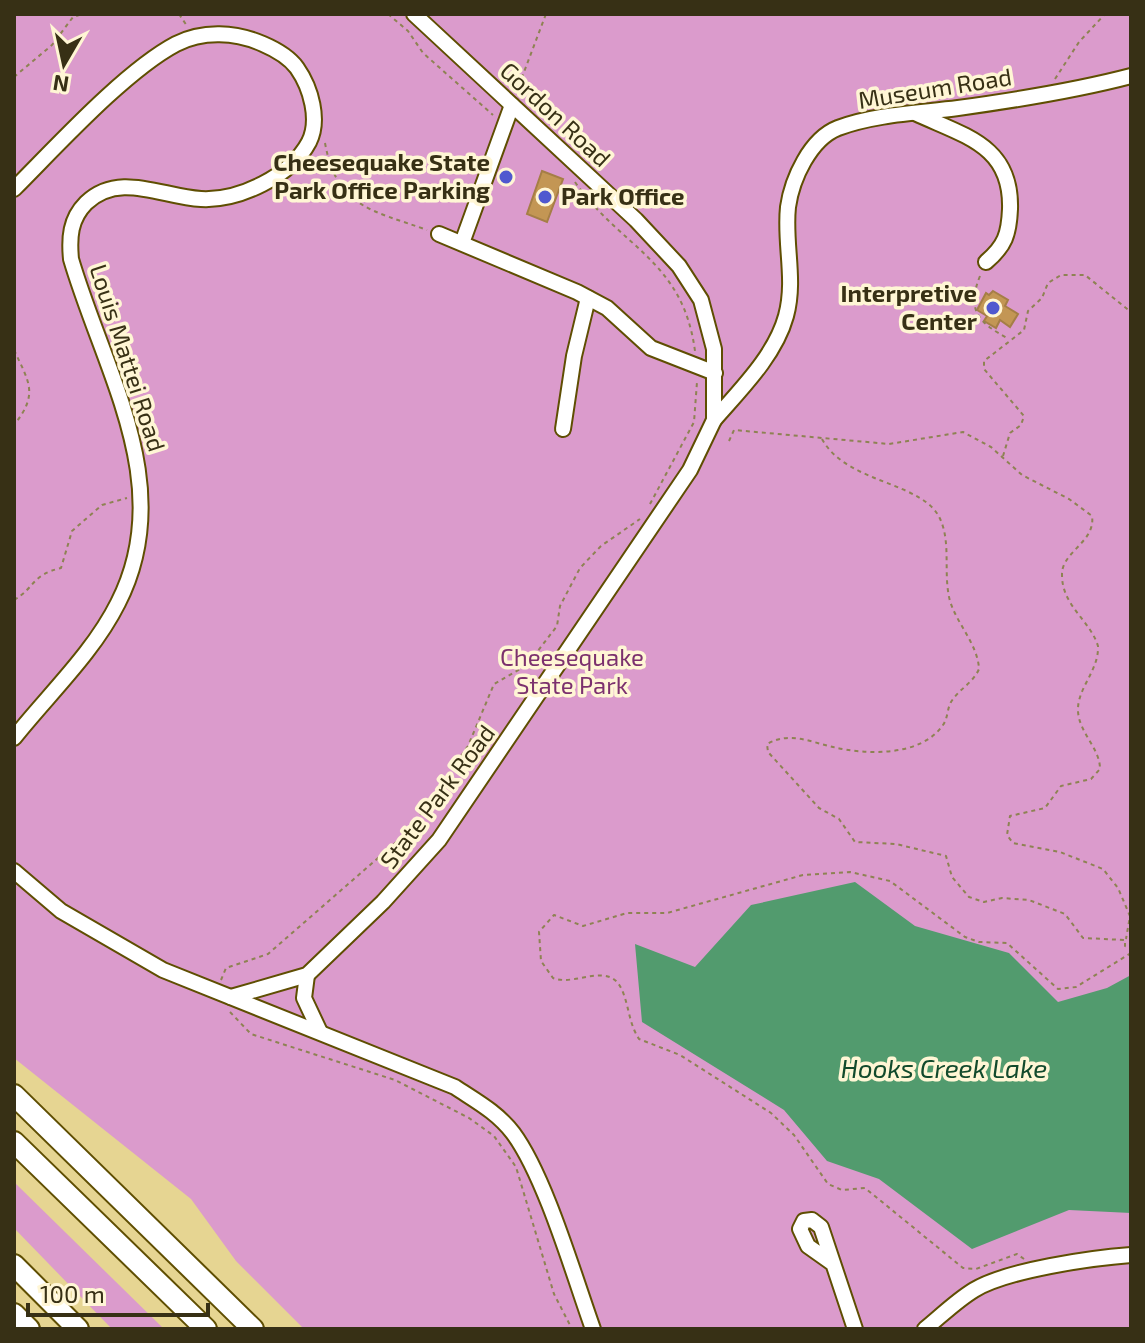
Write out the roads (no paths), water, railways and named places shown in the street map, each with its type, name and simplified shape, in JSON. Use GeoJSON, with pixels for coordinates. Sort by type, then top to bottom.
{"type":"FeatureCollection","features":[{"type":"Feature","properties":{"kind":"highway"},"geometry":{"type":"LineString","coordinates":[[14,1095],[253,1329]]}},
{"type":"Feature","properties":{"kind":"highway"},"geometry":{"type":"LineString","coordinates":[[14,1142],[206,1329]]}},
{"type":"Feature","properties":{"kind":"highway"},"geometry":{"type":"LineString","coordinates":[[14,1265],[78,1329]]}},
{"type":"Feature","properties":{"kind":"highway"},"geometry":{"type":"LineString","coordinates":[[14,1314],[29,1329]]}},
{"type":"Feature","properties":{"kind":"street","name":"Gordon Road"},"geometry":{"type":"LineString","coordinates":[[414,14],[636,220],[679,266],[701,300],[714,349],[714,420],[696,460],[656,508]]}},
{"type":"Feature","properties":{"kind":"street","name":"Louis Mattei Road"},"geometry":{"type":"LineString","coordinates":[[14,189],[147,63],[177,43],[203,35],[249,37],[291,60],[310,94],[313,130],[298,160],[280,174],[227,196],[202,199],[116,186],[99,192],[77,214],[71,226],[71,259],[139,460],[143,491],[141,536],[134,566],[118,604],[86,652],[14,738]]}},
{"type":"Feature","properties":{"kind":"street","name":"Museum Road"},"geometry":{"type":"LineString","coordinates":[[714,420],[759,366],[785,319],[791,291],[788,208],[795,180],[811,150],[835,130],[866,120],[1043,95],[1131,76]]}},
{"type":"Feature","properties":{"kind":"street"},"geometry":{"type":"LineString","coordinates":[[462,243],[512,105]]}},
{"type":"Feature","properties":{"kind":"street"},"geometry":{"type":"LineString","coordinates":[[915,113],[993,153],[1008,175],[1009,231],[1000,251],[986,262]]}},
{"type":"Feature","properties":{"kind":"street"},"geometry":{"type":"LineString","coordinates":[[439,234],[588,298],[607,308],[651,348],[715,373]]}},
{"type":"Feature","properties":{"kind":"street"},"geometry":{"type":"LineString","coordinates":[[563,429],[574,356],[588,298]]}},
{"type":"Feature","properties":{"kind":"street","name":"State Park Road"},"geometry":{"type":"LineString","coordinates":[[229,1003],[307,975],[383,902],[439,840],[656,508]]}},
{"type":"Feature","properties":{"kind":"street"},"geometry":{"type":"LineString","coordinates":[[14,871],[61,911],[163,970],[229,1003],[320,1032],[455,1087],[500,1119],[514,1135],[538,1183],[593,1329]]}},
{"type":"Feature","properties":{"kind":"street"},"geometry":{"type":"LineString","coordinates":[[307,975],[304,998],[320,1032]]}},
{"type":"Feature","properties":{"kind":"street"},"geometry":{"type":"LineString","coordinates":[[925,1329],[975,1289],[1031,1273],[1131,1255]]}},
{"type":"Feature","properties":{"kind":"street"},"geometry":{"type":"LineString","coordinates":[[832,1263],[855,1329]]}},
{"type":"Feature","properties":{"kind":"water","name":"Hooks Creek Lake"},"geometry":{"type":"Polygon","coordinates":[[[855,882],[915,926],[1009,953],[1058,1002],[1107,988],[1131,975],[1131,1213],[1069,1210],[972,1249],[879,1179],[827,1161],[784,1110],[642,1022],[635,944],[695,967],[751,905],[855,882]]]}},
{"type":"Feature","properties":{"kind":"place","name":"Cheesequake State Park Office Parking"},"geometry":{"type":"Point","coordinates":[506,177]}},
{"type":"Feature","properties":{"kind":"place","name":"Park Office"},"geometry":{"type":"Point","coordinates":[545,197]}},
{"type":"Feature","properties":{"kind":"place","name":"Interpretive Center"},"geometry":{"type":"Point","coordinates":[993,308]}},
{"type":"Feature","properties":{"kind":"park label","name":"Cheesequake State Park"},"geometry":{"type":"Point","coordinates":[572,672]}}]}
